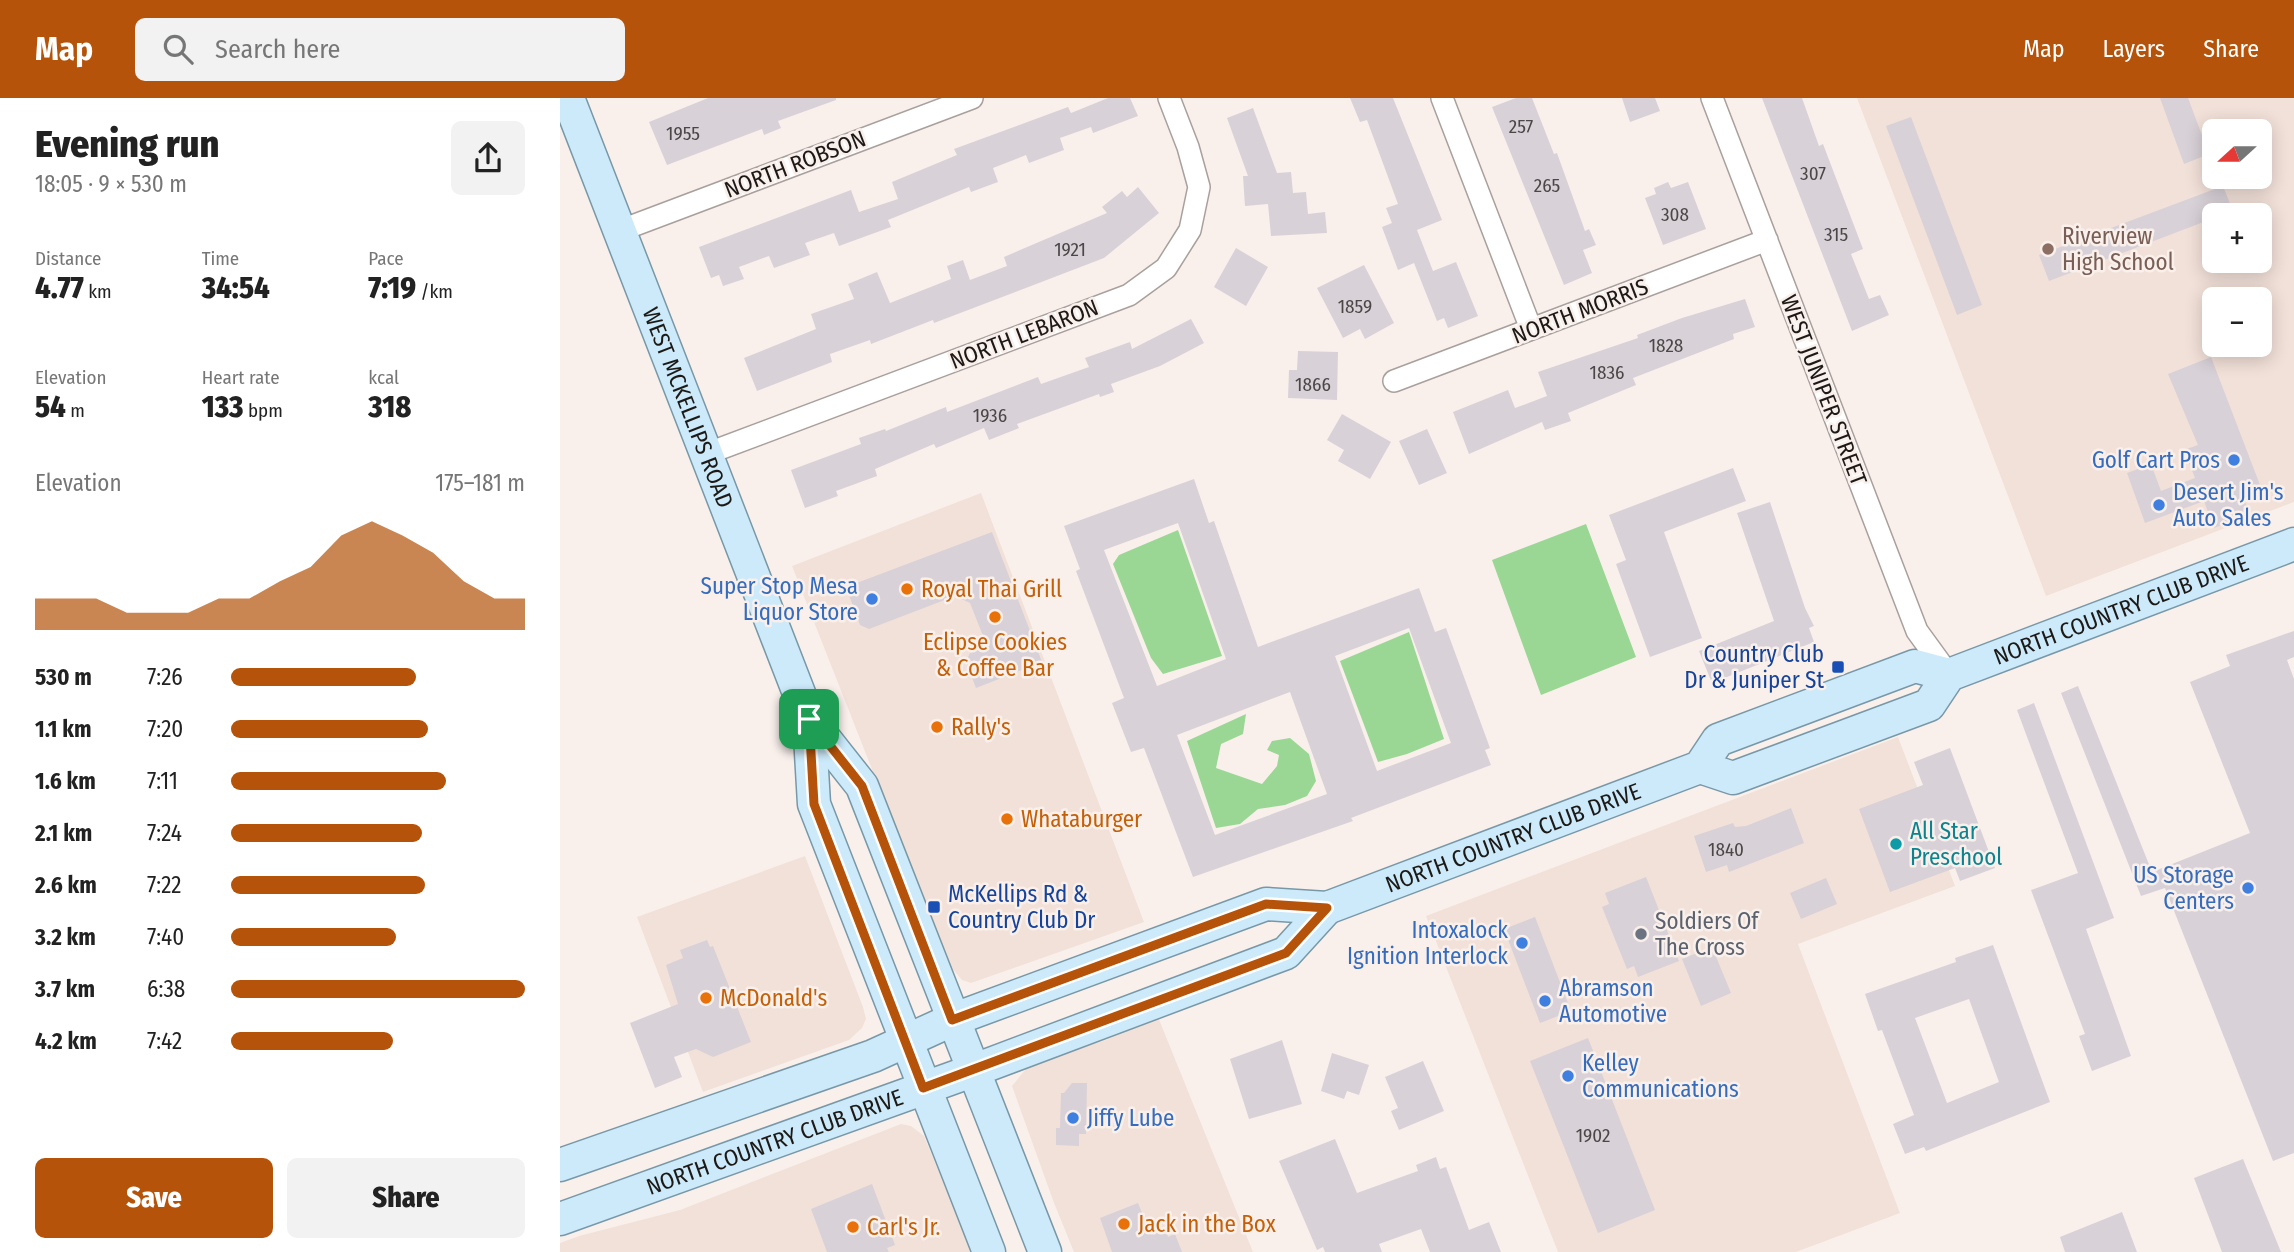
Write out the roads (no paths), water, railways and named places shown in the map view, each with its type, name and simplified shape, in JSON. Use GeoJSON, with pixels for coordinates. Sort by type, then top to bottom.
{"type":"FeatureCollection","features":[{"type":"Feature","properties":{"kind":"main road","name":"WEST MCKELLIPS ROAD"},"geometry":{"type":"LineString","coordinates":[[568,98],[809,719],[862,786],[1045,1252]]}},
{"type":"Feature","properties":{"kind":"main road","name":"NORTH COUNTRY CLUB DRIVE"},"geometry":{"type":"LineString","coordinates":[[1949,675],[2294,544]]}},
{"type":"Feature","properties":{"kind":"main road"},"geometry":{"type":"LineString","coordinates":[[1914,666],[1949,675],[1928,705],[1733,778],[1700,767],[1718,740],[1870,682],[1914,666]]}},
{"type":"Feature","properties":{"kind":"main road","name":"WEST MCKELLIPS ROAD"},"geometry":{"type":"LineString","coordinates":[[809,719],[814,804],[989,1252]]}},
{"type":"Feature","properties":{"kind":"main road","name":"NORTH COUNTRY CLUB DRIVE"},"geometry":{"type":"LineString","coordinates":[[560,1165],[873,1056],[952,1020],[1266,904],[1327,908],[1700,767]]}},
{"type":"Feature","properties":{"kind":"main road","name":"NORTH COUNTRY CLUB DRIVE"},"geometry":{"type":"LineString","coordinates":[[560,1219],[972,1071],[1286,953],[1327,908]]}},
{"type":"Feature","properties":{"kind":"street","name":"NORTH ROBSON"},"geometry":{"type":"LineString","coordinates":[[619,231],[971,98]]}},
{"type":"Feature","properties":{"kind":"street","name":"NORTH LEBARON"},"geometry":{"type":"LineString","coordinates":[[706,454],[1129,295],[1166,268],[1191,230],[1199,187],[1188,147],[1169,98]]}},
{"type":"Feature","properties":{"kind":"street"},"geometry":{"type":"LineString","coordinates":[[1442,98],[1531,330]]}},
{"type":"Feature","properties":{"kind":"street","name":"WEST JUNIPER STREET"},"geometry":{"type":"LineString","coordinates":[[1712,98],[1917,631],[1949,675]]}},
{"type":"Feature","properties":{"kind":"street","name":"NORTH MORRIS"},"geometry":{"type":"LineString","coordinates":[[1394,382],[1767,240]]}},
{"type":"Feature","properties":{"kind":"place","name":"Riverview High School"},"geometry":{"type":"Point","coordinates":[2048,249]}},
{"type":"Feature","properties":{"kind":"place","name":"Golf Cart Pros"},"geometry":{"type":"Point","coordinates":[2234,460]}},
{"type":"Feature","properties":{"kind":"place","name":"Desert Jim's Auto Sales"},"geometry":{"type":"Point","coordinates":[2159,505]}},
{"type":"Feature","properties":{"kind":"place","name":"Royal Thai Grill"},"geometry":{"type":"Point","coordinates":[907,589]}},
{"type":"Feature","properties":{"kind":"place","name":"Super Stop Mesa Liquor Store"},"geometry":{"type":"Point","coordinates":[872,599]}},
{"type":"Feature","properties":{"kind":"place","name":"Eclipse Cookies & Coffee Bar"},"geometry":{"type":"Point","coordinates":[995,617]}},
{"type":"Feature","properties":{"kind":"place","name":"Country Club Dr & Juniper St"},"geometry":{"type":"Point","coordinates":[1838,667]}},
{"type":"Feature","properties":{"kind":"place","name":"Rally's"},"geometry":{"type":"Point","coordinates":[937,727]}},
{"type":"Feature","properties":{"kind":"place","name":"Whataburger"},"geometry":{"type":"Point","coordinates":[1007,819]}},
{"type":"Feature","properties":{"kind":"place","name":"All Star Preschool"},"geometry":{"type":"Point","coordinates":[1896,844]}},
{"type":"Feature","properties":{"kind":"place","name":"US Storage Centers"},"geometry":{"type":"Point","coordinates":[2248,888]}},
{"type":"Feature","properties":{"kind":"place","name":"McKellips Rd & Country Club Dr"},"geometry":{"type":"Point","coordinates":[934,907]}},
{"type":"Feature","properties":{"kind":"place","name":"Soldiers Of The Cross"},"geometry":{"type":"Point","coordinates":[1641,934]}},
{"type":"Feature","properties":{"kind":"place","name":"Intoxalock Ignition Interlock"},"geometry":{"type":"Point","coordinates":[1522,943]}},
{"type":"Feature","properties":{"kind":"place","name":"McDonald's"},"geometry":{"type":"Point","coordinates":[706,998]}},
{"type":"Feature","properties":{"kind":"place","name":"Abramson Automotive"},"geometry":{"type":"Point","coordinates":[1545,1001]}},
{"type":"Feature","properties":{"kind":"place","name":"Kelley Communications"},"geometry":{"type":"Point","coordinates":[1568,1076]}},
{"type":"Feature","properties":{"kind":"place","name":"Jiffy Lube"},"geometry":{"type":"Point","coordinates":[1073,1118]}},
{"type":"Feature","properties":{"kind":"place","name":"Jack in the Box"},"geometry":{"type":"Point","coordinates":[1124,1224]}},
{"type":"Feature","properties":{"kind":"place","name":"Carl's Jr."},"geometry":{"type":"Point","coordinates":[853,1227]}}]}
